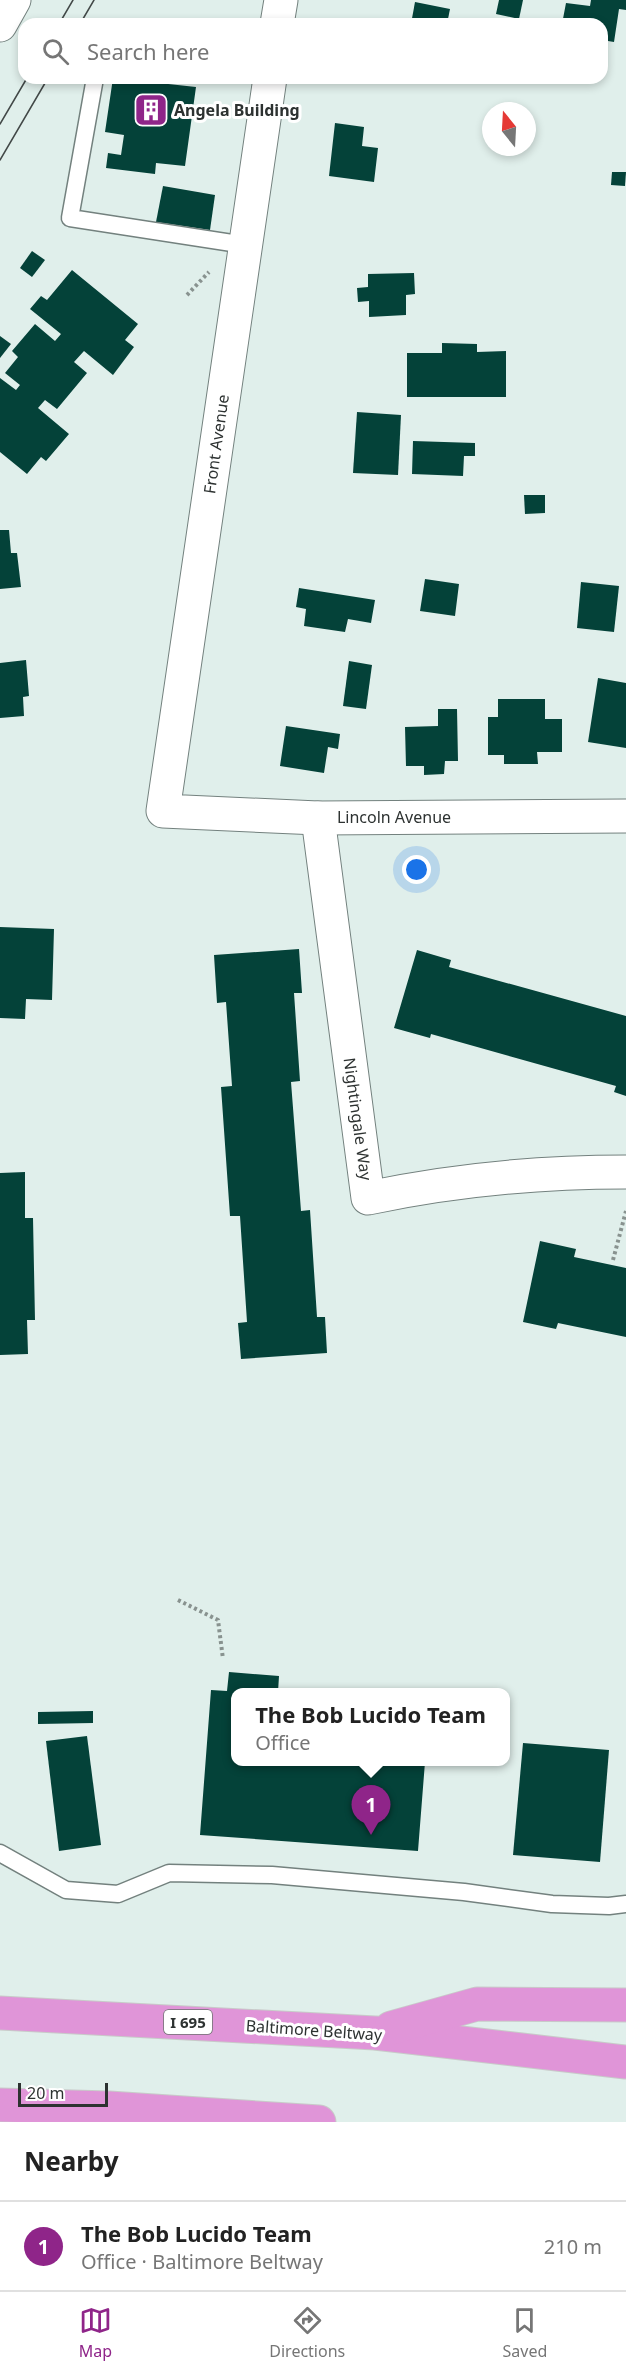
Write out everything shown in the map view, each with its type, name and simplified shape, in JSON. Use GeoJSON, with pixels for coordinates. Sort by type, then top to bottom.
{"type":"FeatureCollection","features":[{"type":"Feature","properties":{"kind":"highway"},"geometry":{"type":"LineString","coordinates":[[375,2033],[477,2004],[626,2005]]}},
{"type":"Feature","properties":{"kind":"highway","name":"Baltimore Beltway"},"geometry":{"type":"LineString","coordinates":[[0,2013],[375,2033],[626,2062]]}},
{"type":"Feature","properties":{"kind":"highway"},"geometry":{"type":"LineString","coordinates":[[0,2105],[109,2108],[319,2122]]}},
{"type":"Feature","properties":{"kind":"street"},"geometry":{"type":"LineString","coordinates":[[0,25],[14,0]]}},
{"type":"Feature","properties":{"kind":"street"},"geometry":{"type":"LineString","coordinates":[[278,18],[281,0]]}},
{"type":"Feature","properties":{"kind":"street","name":"Front Avenue"},"geometry":{"type":"LineString","coordinates":[[163,811],[245,245],[263,84]]}},
{"type":"Feature","properties":{"kind":"street","name":"Lincoln Avenue"},"geometry":{"type":"LineString","coordinates":[[163,811],[318,818],[626,816]]}},
{"type":"Feature","properties":{"kind":"street","name":"Nightingale Way"},"geometry":{"type":"LineString","coordinates":[[318,818],[368,1198],[417,1188],[486,1179],[582,1172],[626,1172]]}},
{"type":"Feature","properties":{"kind":"lane"},"geometry":{"type":"LineString","coordinates":[[94,84],[70,218],[245,245]]}},
{"type":"Feature","properties":{"kind":"lane"},"geometry":{"type":"LineString","coordinates":[[0,1853],[66,1890],[118,1894],[169,1873],[284,1876],[464,1892],[552,1904],[609,1906],[626,1904]]}},
{"type":"Feature","properties":{"kind":"path"},"geometry":{"type":"LineString","coordinates":[[613,1260],[626,1211]]}},
{"type":"Feature","properties":{"kind":"path"},"geometry":{"type":"LineString","coordinates":[[178,1600],[218,1620],[223,1659]]}},
{"type":"Feature","properties":{"kind":"building"},"geometry":{"type":"Polygon","coordinates":[[[499,0],[523,0],[519,18],[496,14],[499,0]]]}},
{"type":"Feature","properties":{"kind":"building"},"geometry":{"type":"Polygon","coordinates":[[[591,0],[626,0],[626,10],[619,9],[614,42],[608,41],[608,18],[563,18],[566,3],[590,6],[591,0]]]}},
{"type":"Feature","properties":{"kind":"building"},"geometry":{"type":"Polygon","coordinates":[[[415,2],[450,9],[448,18],[412,18],[415,2]]]}},
{"type":"Feature","properties":{"kind":"building","name":"Angela Building"},"geometry":{"type":"Polygon","coordinates":[[[112,84],[168,84],[196,87],[185,166],[156,163],[155,174],[106,168],[108,153],[121,155],[124,135],[105,132],[112,84]]]}},
{"type":"Feature","properties":{"kind":"building"},"geometry":{"type":"Polygon","coordinates":[[[335,123],[364,127],[362,146],[378,148],[374,182],[329,176],[335,123]]]}},
{"type":"Feature","properties":{"kind":"building"},"geometry":{"type":"Polygon","coordinates":[[[612,172],[626,172],[625,186],[611,185],[612,172]]]}},
{"type":"Feature","properties":{"kind":"building"},"geometry":{"type":"Polygon","coordinates":[[[163,186],[215,195],[210,230],[156,222],[163,186]]]}},
{"type":"Feature","properties":{"kind":"building"},"geometry":{"type":"Polygon","coordinates":[[[32,251],[45,260],[32,277],[20,268],[32,251]]]}},
{"type":"Feature","properties":{"kind":"building"},"geometry":{"type":"Polygon","coordinates":[[[72,270],[138,324],[125,340],[134,347],[113,375],[84,351],[74,362],[87,373],[57,409],[45,400],[38,408],[69,434],[46,461],[41,457],[27,474],[0,452],[0,378],[16,390],[20,385],[5,373],[18,357],[12,351],[35,324],[55,341],[61,334],[30,309],[41,296],[47,300],[72,270]]]}},
{"type":"Feature","properties":{"kind":"building"},"geometry":{"type":"Polygon","coordinates":[[[414,273],[415,294],[406,295],[406,315],[369,317],[369,301],[358,302],[357,288],[368,287],[368,274],[414,273]]]}},
{"type":"Feature","properties":{"kind":"building"},"geometry":{"type":"Polygon","coordinates":[[[0,336],[11,344],[0,358],[0,336]]]}},
{"type":"Feature","properties":{"kind":"building"},"geometry":{"type":"Polygon","coordinates":[[[442,343],[477,344],[477,352],[506,351],[506,397],[407,397],[407,353],[442,353],[442,343]]]}},
{"type":"Feature","properties":{"kind":"building"},"geometry":{"type":"Polygon","coordinates":[[[357,412],[401,415],[398,475],[353,473],[357,412]]]}},
{"type":"Feature","properties":{"kind":"building"},"geometry":{"type":"Polygon","coordinates":[[[413,441],[475,443],[475,456],[464,456],[463,476],[412,474],[413,441]]]}},
{"type":"Feature","properties":{"kind":"building"},"geometry":{"type":"Polygon","coordinates":[[[524,495],[545,495],[545,513],[525,514],[524,495]]]}},
{"type":"Feature","properties":{"kind":"building"},"geometry":{"type":"Polygon","coordinates":[[[0,530],[9,530],[11,553],[17,553],[21,587],[0,589],[0,530]]]}},
{"type":"Feature","properties":{"kind":"building"},"geometry":{"type":"Polygon","coordinates":[[[425,579],[459,584],[455,616],[420,611],[425,579]]]}},
{"type":"Feature","properties":{"kind":"building"},"geometry":{"type":"Polygon","coordinates":[[[581,582],[619,586],[614,632],[577,628],[581,582]]]}},
{"type":"Feature","properties":{"kind":"building"},"geometry":{"type":"Polygon","coordinates":[[[299,588],[375,600],[371,623],[348,619],[345,632],[304,626],[306,609],[296,607],[299,588]]]}},
{"type":"Feature","properties":{"kind":"building"},"geometry":{"type":"Polygon","coordinates":[[[26,660],[29,696],[23,697],[24,716],[0,718],[0,663],[26,660]]]}},
{"type":"Feature","properties":{"kind":"building"},"geometry":{"type":"Polygon","coordinates":[[[349,661],[372,665],[366,709],[343,706],[349,661]]]}},
{"type":"Feature","properties":{"kind":"building"},"geometry":{"type":"Polygon","coordinates":[[[598,678],[626,683],[626,748],[588,742],[598,678]]]}},
{"type":"Feature","properties":{"kind":"building"},"geometry":{"type":"Polygon","coordinates":[[[498,699],[545,699],[545,719],[562,719],[562,752],[537,752],[538,764],[504,764],[504,755],[488,755],[488,717],[498,717],[498,699]]]}},
{"type":"Feature","properties":{"kind":"building"},"geometry":{"type":"Polygon","coordinates":[[[438,709],[457,709],[458,761],[445,761],[444,774],[424,775],[424,766],[406,766],[405,727],[438,726],[438,709]]]}},
{"type":"Feature","properties":{"kind":"building"},"geometry":{"type":"Polygon","coordinates":[[[286,726],[340,734],[338,749],[328,747],[324,773],[280,766],[286,726]]]}},
{"type":"Feature","properties":{"kind":"building"},"geometry":{"type":"Polygon","coordinates":[[[0,927],[54,929],[52,1000],[26,999],[25,1019],[0,1018],[0,927]]]}},
{"type":"Feature","properties":{"kind":"building"},"geometry":{"type":"Polygon","coordinates":[[[299,949],[302,993],[294,993],[300,1081],[291,1082],[301,1211],[310,1210],[317,1317],[325,1317],[327,1353],[241,1359],[238,1323],[247,1322],[240,1216],[230,1216],[221,1087],[232,1086],[226,1002],[217,1003],[214,955],[299,949]]]}},
{"type":"Feature","properties":{"kind":"building"},"geometry":{"type":"Polygon","coordinates":[[[417,950],[451,960],[449,967],[626,1016],[626,1096],[614,1092],[616,1086],[431,1034],[430,1038],[394,1028],[417,950]]]}},
{"type":"Feature","properties":{"kind":"building"},"geometry":{"type":"Polygon","coordinates":[[[25,1172],[25,1218],[33,1218],[35,1320],[27,1320],[28,1354],[0,1355],[0,1173],[25,1172]]]}},
{"type":"Feature","properties":{"kind":"building"},"geometry":{"type":"Polygon","coordinates":[[[540,1241],[576,1249],[574,1257],[626,1268],[626,1337],[558,1323],[556,1329],[523,1322],[540,1241]]]}},
{"type":"Feature","properties":{"kind":"building"},"geometry":{"type":"Polygon","coordinates":[[[229,1672],[279,1676],[278,1688],[231,1688],[231,1766],[425,1766],[418,1851],[200,1835],[211,1690],[227,1691],[229,1672]]]}},
{"type":"Feature","properties":{"kind":"building"},"geometry":{"type":"Polygon","coordinates":[[[93,1711],[93,1723],[38,1724],[38,1712],[93,1711]]]}},
{"type":"Feature","properties":{"kind":"building"},"geometry":{"type":"Polygon","coordinates":[[[87,1736],[101,1845],[59,1851],[46,1741],[87,1736]]]}},
{"type":"Feature","properties":{"kind":"building"},"geometry":{"type":"Polygon","coordinates":[[[523,1743],[609,1750],[600,1862],[513,1855],[523,1743]]]}},
{"type":"Feature","properties":{"kind":"tram line"},"geometry":{"type":"LineString","coordinates":[[62,18],[73,0]]}},
{"type":"Feature","properties":{"kind":"tram line"},"geometry":{"type":"LineString","coordinates":[[84,18],[94,0]]}},
{"type":"Feature","properties":{"kind":"tram line"},"geometry":{"type":"LineString","coordinates":[[0,124],[23,84]]}},
{"type":"Feature","properties":{"kind":"tram line"},"geometry":{"type":"LineString","coordinates":[[0,160],[44,84]]}},
{"type":"Feature","properties":{"kind":"place","name":"Angela Building"},"geometry":{"type":"Point","coordinates":[151,110]}},
{"type":"Feature","properties":{"kind":"place","name":"The Bob Lucido Team"},"geometry":{"type":"Point","coordinates":[371,1835]}}]}
